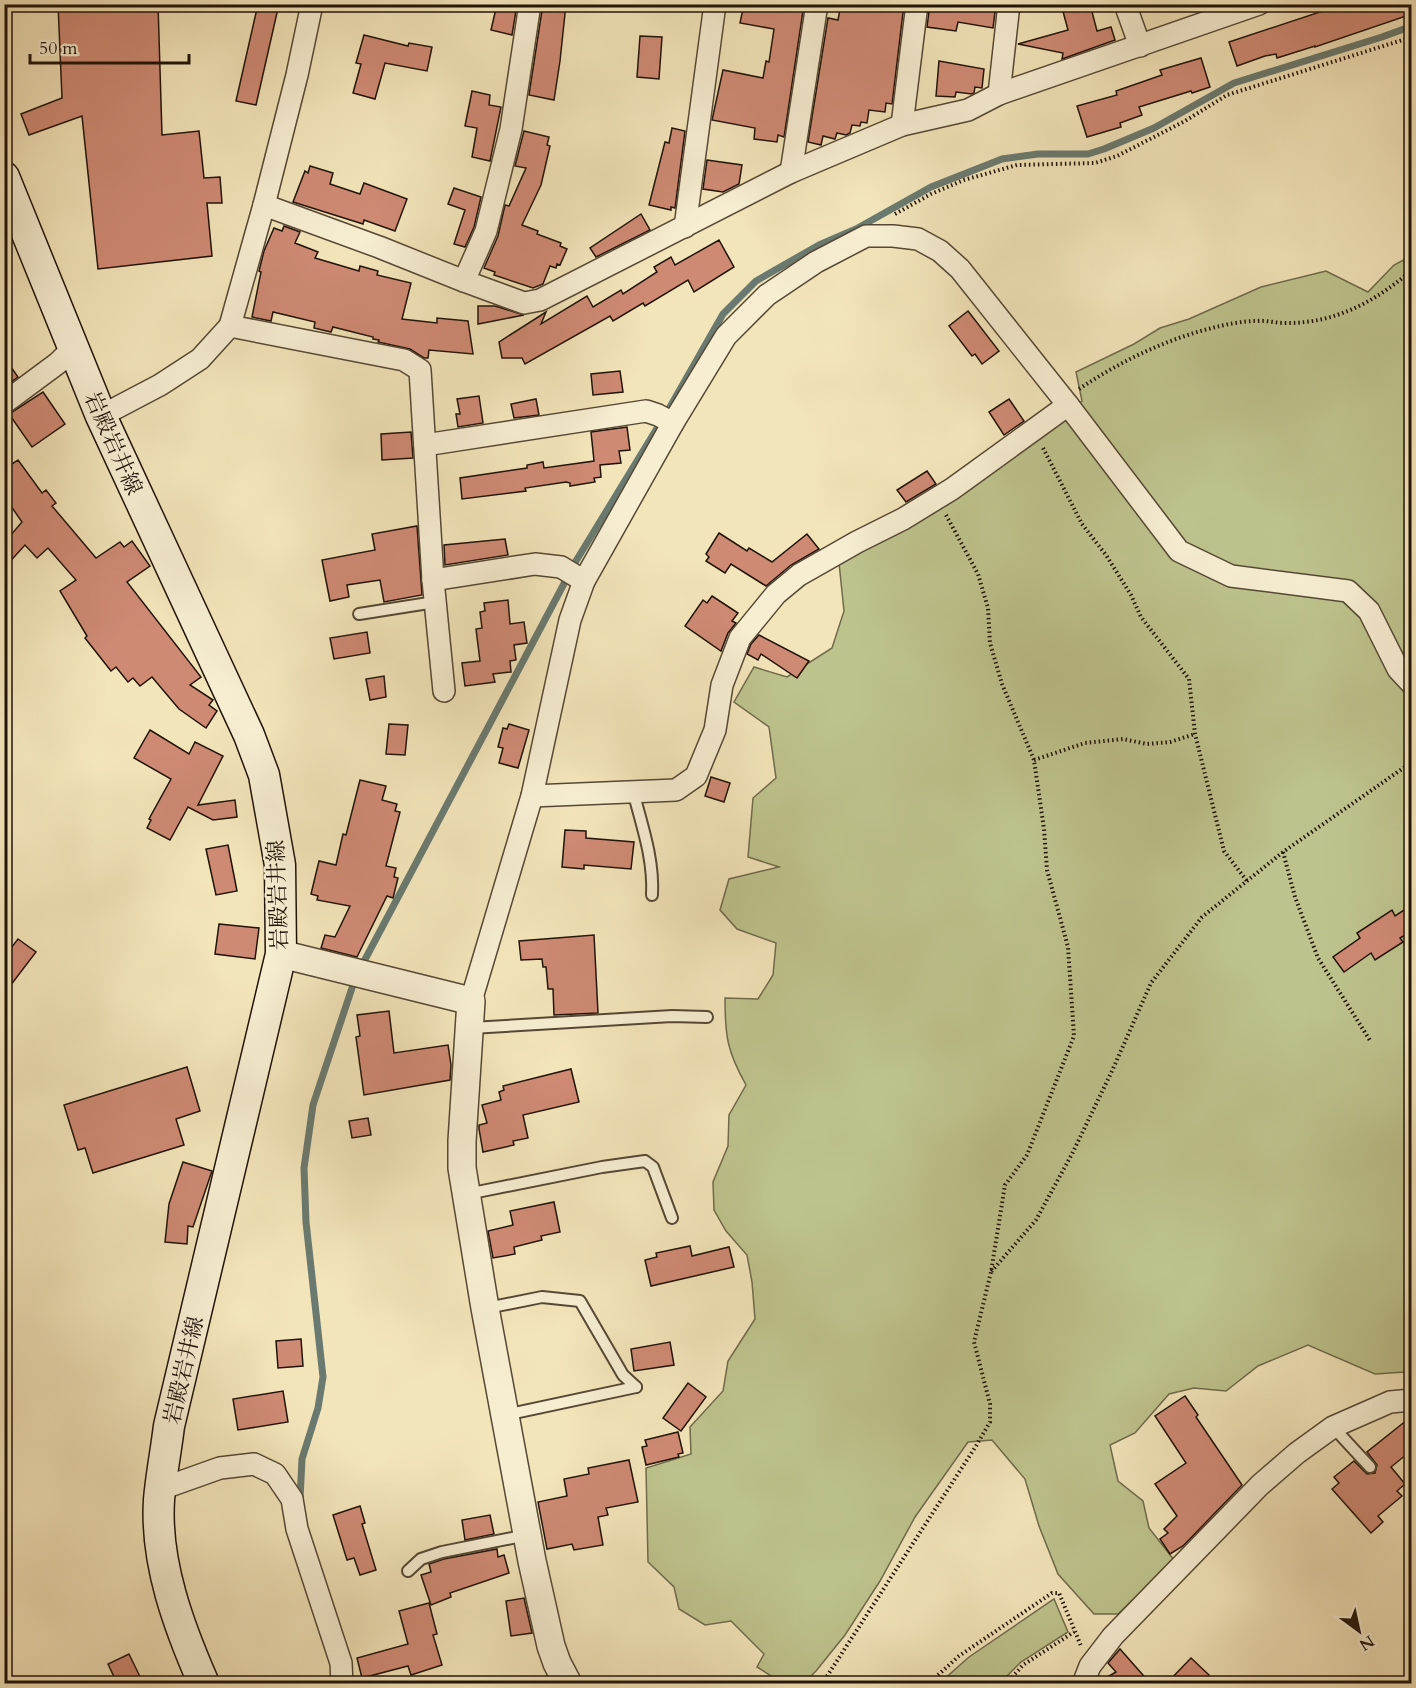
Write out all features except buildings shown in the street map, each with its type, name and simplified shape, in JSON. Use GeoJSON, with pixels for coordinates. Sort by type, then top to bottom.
{"type":"FeatureCollection","features":[{"type":"Feature","properties":{"kind":"main road","name":"岩殿岩井線"},"geometry":{"type":"LineString","coordinates":[[4,177],[101,416],[249,735],[264,775],[280,865],[281,954],[169,1426],[159,1501],[162,1561],[186,1642],[204,1683]]}},
{"type":"Feature","properties":{"kind":"street"},"geometry":{"type":"LineString","coordinates":[[101,416],[160,385],[200,359],[230,326],[264,205],[297,75],[312,4]]}},
{"type":"Feature","properties":{"kind":"street"},"geometry":{"type":"LineString","coordinates":[[464,281],[486,231],[511,129],[530,4]]}},
{"type":"Feature","properties":{"kind":"street"},"geometry":{"type":"LineString","coordinates":[[685,227],[715,4]]}},
{"type":"Feature","properties":{"kind":"street"},"geometry":{"type":"LineString","coordinates":[[791,172],[817,4]]}},
{"type":"Feature","properties":{"kind":"street"},"geometry":{"type":"LineString","coordinates":[[902,125],[917,4]]}},
{"type":"Feature","properties":{"kind":"street"},"geometry":{"type":"LineString","coordinates":[[999,94],[1009,4]]}},
{"type":"Feature","properties":{"kind":"street"},"geometry":{"type":"LineString","coordinates":[[1125,4],[1140,46]]}},
{"type":"Feature","properties":{"kind":"street"},"geometry":{"type":"LineString","coordinates":[[264,205],[524,303],[540,300],[791,172],[902,125],[968,110],[999,94],[1259,4]]}},
{"type":"Feature","properties":{"kind":"street"},"geometry":{"type":"LineString","coordinates":[[568,1683],[551,1646],[527,1535],[462,1168],[471,1001],[532,796],[570,620],[584,581],[673,423],[726,336],[766,295],[816,262],[866,236],[918,239],[940,252],[960,269],[1066,402],[1179,551],[1231,576],[1348,591],[1369,611],[1398,669],[1412,684]]}},
{"type":"Feature","properties":{"kind":"street"},"geometry":{"type":"LineString","coordinates":[[230,326],[404,360],[420,370],[433,580],[444,691]]}},
{"type":"Feature","properties":{"kind":"street"},"geometry":{"type":"LineString","coordinates":[[4,403],[58,363],[73,348]]}},
{"type":"Feature","properties":{"kind":"street"},"geometry":{"type":"LineString","coordinates":[[532,796],[676,790],[696,776],[715,730],[722,685],[740,638],[776,594],[799,575],[856,542],[903,519],[936,498],[1033,430],[1066,402]]}},
{"type":"Feature","properties":{"kind":"street"},"geometry":{"type":"LineString","coordinates":[[424,445],[646,411],[673,423]]}},
{"type":"Feature","properties":{"kind":"street"},"geometry":{"type":"LineString","coordinates":[[433,580],[535,564],[561,567],[584,581]]}},
{"type":"Feature","properties":{"kind":"street"},"geometry":{"type":"LineString","coordinates":[[281,954],[471,1001]]}},
{"type":"Feature","properties":{"kind":"street"},"geometry":{"type":"LineString","coordinates":[[1087,1675],[1113,1636],[1260,1485],[1297,1453],[1333,1427],[1390,1402],[1412,1400]]}},
{"type":"Feature","properties":{"kind":"street"},"geometry":{"type":"LineString","coordinates":[[161,1489],[220,1468],[254,1464],[274,1474],[292,1499],[297,1529],[341,1663],[342,1683]]}},
{"type":"Feature","properties":{"kind":"lane"},"geometry":{"type":"LineString","coordinates":[[358,614],[435,602]]}},
{"type":"Feature","properties":{"kind":"lane"},"geometry":{"type":"LineString","coordinates":[[633,791],[649,851],[653,876],[652,895]]}},
{"type":"Feature","properties":{"kind":"lane"},"geometry":{"type":"LineString","coordinates":[[469,1029],[661,1017],[707,1017]]}},
{"type":"Feature","properties":{"kind":"lane"},"geometry":{"type":"LineString","coordinates":[[466,1194],[602,1167],[645,1161],[654,1167],[672,1218]]}},
{"type":"Feature","properties":{"kind":"lane"},"geometry":{"type":"LineString","coordinates":[[485,1308],[542,1297],[580,1301],[619,1367],[636,1387],[504,1415]]}},
{"type":"Feature","properties":{"kind":"lane"},"geometry":{"type":"LineString","coordinates":[[1333,1427],[1370,1467]]}},
{"type":"Feature","properties":{"kind":"lane"},"geometry":{"type":"LineString","coordinates":[[408,1571],[421,1558],[527,1535]]}},
{"type":"Feature","properties":{"kind":"path"},"geometry":{"type":"LineString","coordinates":[[866,236],[882,222],[931,194],[964,180],[1017,165],[1095,163],[1117,156],[1185,121],[1227,95],[1412,36]]}},
{"type":"Feature","properties":{"kind":"path"},"geometry":{"type":"LineString","coordinates":[[1066,402],[1106,371],[1138,354],[1170,341],[1217,327],[1257,321],[1286,323],[1332,318],[1344,314],[1387,290],[1412,270]]}},
{"type":"Feature","properties":{"kind":"path"},"geometry":{"type":"LineString","coordinates":[[1033,430],[1082,524],[1106,555],[1141,617],[1189,680],[1195,734],[1224,850],[1247,881]]}},
{"type":"Feature","properties":{"kind":"path"},"geometry":{"type":"LineString","coordinates":[[822,1683],[990,1422],[990,1404],[974,1342],[991,1272],[1005,1185],[1027,1155],[1074,1036],[1068,947],[1047,870],[1044,829],[1034,760],[1002,684],[990,644],[988,608],[978,574],[936,498]]}},
{"type":"Feature","properties":{"kind":"path"},"geometry":{"type":"LineString","coordinates":[[1034,760],[1085,743],[1123,740],[1147,744],[1170,742],[1195,734]]}},
{"type":"Feature","properties":{"kind":"path"},"geometry":{"type":"LineString","coordinates":[[991,1272],[1036,1220],[1072,1154],[1107,1082],[1151,983],[1202,917],[1283,852],[1412,762]]}},
{"type":"Feature","properties":{"kind":"path"},"geometry":{"type":"LineString","coordinates":[[1283,852],[1295,897],[1318,958],[1371,1042]]}},
{"type":"Feature","properties":{"kind":"path"},"geometry":{"type":"LineString","coordinates":[[929,1683],[959,1656],[1052,1593],[1059,1593],[1087,1675]]}},
{"type":"Feature","properties":{"kind":"path"},"geometry":{"type":"LineString","coordinates":[[1006,1683],[1023,1665],[1074,1632]]}},
{"type":"Feature","properties":{"kind":"green space"},"geometry":{"type":"Polygon","coordinates":[[[1411,256],[1411,1367],[1405,1372],[1375,1374],[1308,1345],[1258,1366],[1226,1391],[1194,1388],[1169,1394],[1135,1433],[1110,1445],[1118,1481],[1143,1501],[1149,1528],[1174,1560],[1118,1614],[1094,1614],[1058,1574],[1039,1526],[1025,1479],[992,1440],[968,1442],[915,1517],[880,1581],[845,1635],[804,1683],[782,1683],[757,1667],[764,1654],[731,1621],[705,1625],[679,1609],[674,1587],[648,1562],[646,1468],[691,1454],[690,1427],[723,1391],[728,1361],[755,1319],[747,1255],[726,1231],[714,1210],[713,1182],[728,1146],[729,1115],[746,1085],[728,1043],[725,998],[758,999],[773,975],[776,943],[737,929],[720,910],[729,879],[779,867],[748,857],[753,798],[776,778],[769,727],[734,702],[754,667],[787,677],[832,648],[844,611],[839,563],[1027,440],[1082,401],[1076,372],[1134,344],[1160,328],[1189,319],[1261,287],[1326,271],[1368,292],[1394,265],[1411,256]]]}},
{"type":"Feature","properties":{"kind":"green space"},"geometry":{"type":"Polygon","coordinates":[[[1054,1599],[1068,1632],[1021,1662],[1000,1683],[944,1684],[941,1682],[969,1657],[1054,1599]]]}},
{"type":"Feature","properties":{"kind":"waterway"},"geometry":{"type":"LineString","coordinates":[[360,969],[576,561],[670,407],[723,314],[756,281],[819,245],[856,229],[931,187],[1002,159],[1038,154],[1088,154],[1104,149],[1154,128],[1234,83],[1412,26]]}},
{"type":"Feature","properties":{"kind":"waterway"},"geometry":{"type":"LineString","coordinates":[[300,1499],[302,1459],[318,1408],[323,1377],[306,1222],[304,1168],[313,1105],[355,979]]}}]}
